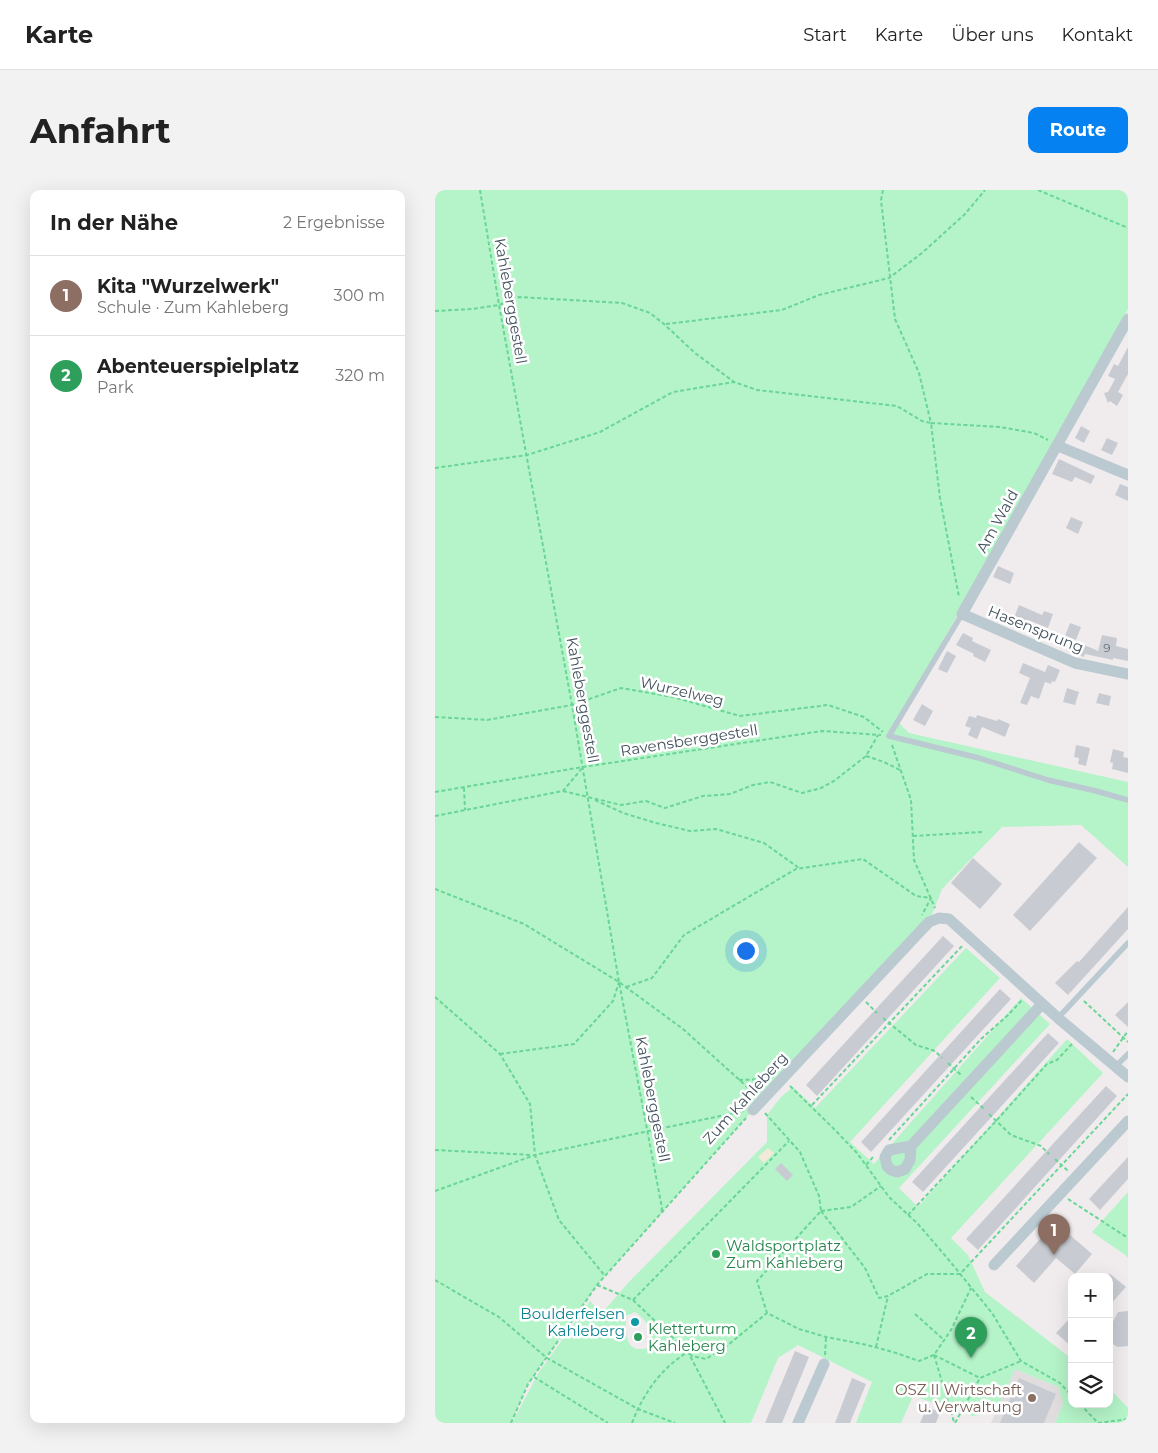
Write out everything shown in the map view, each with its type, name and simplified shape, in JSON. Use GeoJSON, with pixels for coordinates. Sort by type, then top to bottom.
{"type":"FeatureCollection","features":[{"type":"Feature","properties":{"kind":"street","name":"Am Wald"},"geometry":{"type":"LineString","coordinates":[[962,614],[1128,319]]}},
{"type":"Feature","properties":{"kind":"street"},"geometry":{"type":"LineString","coordinates":[[1058,446],[1128,475]]}},
{"type":"Feature","properties":{"kind":"street","name":"Hasensprung"},"geometry":{"type":"LineString","coordinates":[[962,614],[1075,663],[1128,674]]}},
{"type":"Feature","properties":{"kind":"street"},"geometry":{"type":"LineString","coordinates":[[939,918],[949,919],[1042,1004],[1128,1077]]}},
{"type":"Feature","properties":{"kind":"street","name":"Zum Kahleberg"},"geometry":{"type":"LineString","coordinates":[[758,1105],[929,922],[939,918]]}},
{"type":"Feature","properties":{"kind":"street"},"geometry":{"type":"LineString","coordinates":[[911,1146],[1042,1004]]}},
{"type":"Feature","properties":{"kind":"street"},"geometry":{"type":"LineString","coordinates":[[994,1265],[1128,1121]]}},
{"type":"Feature","properties":{"kind":"street"},"geometry":{"type":"LineString","coordinates":[[798,1423],[824,1364]]}},
{"type":"Feature","properties":{"kind":"lane","name":"Am Wald"},"geometry":{"type":"LineString","coordinates":[[889,736],[962,614]]}},
{"type":"Feature","properties":{"kind":"lane"},"geometry":{"type":"LineString","coordinates":[[889,736],[979,758],[1048,780],[1096,790],[1128,800]]}},
{"type":"Feature","properties":{"kind":"lane"},"geometry":{"type":"LineString","coordinates":[[1058,1018],[1128,943]]}},
{"type":"Feature","properties":{"kind":"lane"},"geometry":{"type":"LineString","coordinates":[[1111,1064],[1128,1054]]}},
{"type":"Feature","properties":{"kind":"path","name":"Kahleberggestell"},"geometry":{"type":"LineString","coordinates":[[480,190],[499,305],[573,705],[619,982],[662,1208],[661,1214]]}},
{"type":"Feature","properties":{"kind":"path"},"geometry":{"type":"LineString","coordinates":[[883,190],[881,200],[895,319],[919,373],[931,424],[940,498],[962,614]]}},
{"type":"Feature","properties":{"kind":"path"},"geometry":{"type":"LineString","coordinates":[[664,324],[782,310],[819,294],[889,278],[922,253],[965,214],[985,190]]}},
{"type":"Feature","properties":{"kind":"path"},"geometry":{"type":"LineString","coordinates":[[1038,190],[1128,228]]}},
{"type":"Feature","properties":{"kind":"path"},"geometry":{"type":"LineString","coordinates":[[435,311],[499,305],[519,297],[621,303],[650,313],[695,353],[735,382],[757,390],[897,406],[922,422],[1000,427],[1034,433],[1058,446]]}},
{"type":"Feature","properties":{"kind":"path"},"geometry":{"type":"LineString","coordinates":[[435,468],[527,455],[600,432],[673,392],[735,382]]}},
{"type":"Feature","properties":{"kind":"path","name":"Wurzelweg"},"geometry":{"type":"LineString","coordinates":[[435,717],[487,720],[573,705],[621,688],[673,697],[740,716],[828,705],[864,717],[889,736]]}},
{"type":"Feature","properties":{"kind":"path","name":"Ravensberggestell"},"geometry":{"type":"LineString","coordinates":[[435,792],[583,767],[822,731],[889,736]]}},
{"type":"Feature","properties":{"kind":"path"},"geometry":{"type":"LineString","coordinates":[[435,816],[563,791],[621,805],[646,801],[665,808],[703,796],[730,794],[753,785],[770,782],[802,793],[828,784],[866,756],[878,735]]}},
{"type":"Feature","properties":{"kind":"path"},"geometry":{"type":"LineString","coordinates":[[889,736],[911,800],[914,860],[939,918]]}},
{"type":"Feature","properties":{"kind":"path"},"geometry":{"type":"LineString","coordinates":[[866,756],[901,770]]}},
{"type":"Feature","properties":{"kind":"path"},"geometry":{"type":"LineString","coordinates":[[563,791],[583,767]]}},
{"type":"Feature","properties":{"kind":"path"},"geometry":{"type":"LineString","coordinates":[[464,787],[465,810]]}},
{"type":"Feature","properties":{"kind":"path"},"geometry":{"type":"LineString","coordinates":[[588,797],[607,804],[623,813],[656,823],[690,831],[716,828],[765,843],[799,868]]}},
{"type":"Feature","properties":{"kind":"path"},"geometry":{"type":"LineString","coordinates":[[913,836],[982,832]]}},
{"type":"Feature","properties":{"kind":"path"},"geometry":{"type":"LineString","coordinates":[[626,987],[652,978],[684,935],[799,868],[863,859],[915,896],[931,898]]}},
{"type":"Feature","properties":{"kind":"path"},"geometry":{"type":"LineString","coordinates":[[435,889],[524,924],[619,982],[683,1029],[739,1080],[758,1105],[800,1152],[819,1196],[821,1211],[865,1268],[879,1298],[888,1296],[927,1274],[960,1274],[1128,1094]]}},
{"type":"Feature","properties":{"kind":"path"},"geometry":{"type":"LineString","coordinates":[[811,1106],[969,937]]}},
{"type":"Feature","properties":{"kind":"path"},"geometry":{"type":"LineString","coordinates":[[500,1054],[574,1044],[613,1001],[619,982]]}},
{"type":"Feature","properties":{"kind":"path"},"geometry":{"type":"LineString","coordinates":[[885,1145],[981,1039],[1008,1015],[1029,992]]}},
{"type":"Feature","properties":{"kind":"path"},"geometry":{"type":"LineString","coordinates":[[860,996],[877,1013]]}},
{"type":"Feature","properties":{"kind":"path"},"geometry":{"type":"LineString","coordinates":[[1079,996],[1128,1042]]}},
{"type":"Feature","properties":{"kind":"path"},"geometry":{"type":"LineString","coordinates":[[435,998],[500,1054],[530,1104],[535,1155],[559,1220],[605,1276]]}},
{"type":"Feature","properties":{"kind":"path"},"geometry":{"type":"LineString","coordinates":[[883,1018],[916,1045],[935,1051],[942,1058]]}},
{"type":"Feature","properties":{"kind":"path"},"geometry":{"type":"LineString","coordinates":[[1111,1064],[1123,1037],[1128,1031]]}},
{"type":"Feature","properties":{"kind":"path"},"geometry":{"type":"LineString","coordinates":[[908,1214],[997,1121],[1047,1064],[1057,1060],[1079,1036]]}},
{"type":"Feature","properties":{"kind":"path"},"geometry":{"type":"LineString","coordinates":[[948,1063],[984,1109]]}},
{"type":"Feature","properties":{"kind":"path"},"geometry":{"type":"LineString","coordinates":[[739,1080],[782,1078],[857,1153],[889,1197],[918,1224],[992,1313],[1021,1361],[1060,1384],[1068,1392]]}},
{"type":"Feature","properties":{"kind":"path"},"geometry":{"type":"LineString","coordinates":[[435,1191],[535,1155],[758,1105]]}},
{"type":"Feature","properties":{"kind":"path","name":"Zum Kahleberg"},"geometry":{"type":"LineString","coordinates":[[511,1423],[528,1384],[597,1285],[758,1105]]}},
{"type":"Feature","properties":{"kind":"path"},"geometry":{"type":"LineString","coordinates":[[989,1114],[1011,1135],[1041,1146],[1049,1154]]}},
{"type":"Feature","properties":{"kind":"path"},"geometry":{"type":"LineString","coordinates":[[633,1300],[790,1141]]}},
{"type":"Feature","properties":{"kind":"path"},"geometry":{"type":"LineString","coordinates":[[435,1150],[535,1155]]}},
{"type":"Feature","properties":{"kind":"path"},"geometry":{"type":"LineString","coordinates":[[866,1166],[879,1152]]}},
{"type":"Feature","properties":{"kind":"path"},"geometry":{"type":"LineString","coordinates":[[1055,1159],[1075,1178]]}},
{"type":"Feature","properties":{"kind":"path"},"geometry":{"type":"LineString","coordinates":[[881,1186],[851,1207],[821,1211],[757,1281],[767,1313],[799,1329],[826,1337],[876,1347],[919,1361],[934,1355],[951,1330],[971,1288]]}},
{"type":"Feature","properties":{"kind":"path"},"geometry":{"type":"LineString","coordinates":[[1060,1194],[1128,1238]]}},
{"type":"Feature","properties":{"kind":"path"},"geometry":{"type":"LineString","coordinates":[[435,1280],[499,1317],[547,1358],[637,1409],[675,1423]]}},
{"type":"Feature","properties":{"kind":"path"},"geometry":{"type":"LineString","coordinates":[[597,1285],[633,1300],[692,1356],[705,1358],[728,1345],[767,1313]]}},
{"type":"Feature","properties":{"kind":"path"},"geometry":{"type":"LineString","coordinates":[[876,1347],[888,1296]]}},
{"type":"Feature","properties":{"kind":"path"},"geometry":{"type":"LineString","coordinates":[[915,1314],[944,1340]]}},
{"type":"Feature","properties":{"kind":"path"},"geometry":{"type":"LineString","coordinates":[[824,1364],[826,1337]]}},
{"type":"Feature","properties":{"kind":"path"},"geometry":{"type":"LineString","coordinates":[[632,1423],[637,1409],[651,1386],[675,1360],[688,1352]]}},
{"type":"Feature","properties":{"kind":"path"},"geometry":{"type":"LineString","coordinates":[[688,1352],[725,1423]]}},
{"type":"Feature","properties":{"kind":"path"},"geometry":{"type":"LineString","coordinates":[[934,1355],[980,1378]]}},
{"type":"Feature","properties":{"kind":"path"},"geometry":{"type":"LineString","coordinates":[[934,1355],[954,1423]]}},
{"type":"Feature","properties":{"kind":"path"},"geometry":{"type":"LineString","coordinates":[[954,1423],[980,1378],[1021,1361]]}},
{"type":"Feature","properties":{"kind":"path"},"geometry":{"type":"LineString","coordinates":[[534,1377],[608,1423]]}},
{"type":"Feature","properties":{"kind":"path"},"geometry":{"type":"LineString","coordinates":[[1084,1408],[1098,1423],[1128,1420]]}},
{"type":"Feature","properties":{"kind":"shaded area","name":"OSZ II Wirtschaft u. Verwaltung"},"geometry":{"type":"Polygon","coordinates":[[[1015,1369],[1058,1387],[1063,1403],[1055,1423],[991,1423],[1015,1369]]]}},
{"type":"Feature","properties":{"kind":"green space"},"geometry":{"type":"Polygon","coordinates":[[[435,190],[1128,190],[1128,309],[897,721],[909,733],[1128,782],[1128,867],[1081,825],[1002,827],[942,889],[929,922],[753,1110],[597,1285],[528,1384],[511,1423],[435,1423],[435,190]]]}},
{"type":"Feature","properties":{"kind":"green space"},"geometry":{"type":"Polygon","coordinates":[[[966,948],[1000,978],[850,1142],[874,1164],[1021,998],[1050,1024],[899,1188],[918,1207],[1067,1039],[1103,1073],[951,1238],[968,1255],[985,1292],[1068,1356],[1068,1408],[1113,1408],[1113,1392],[1128,1408],[1128,1423],[1055,1423],[1063,1403],[1058,1387],[1015,1369],[1000,1403],[989,1413],[973,1416],[913,1396],[901,1423],[856,1423],[872,1382],[798,1345],[778,1358],[751,1423],[512,1423],[539,1372],[590,1301],[602,1313],[628,1283],[767,1142],[767,1115],[781,1097],[793,1087],[815,1108],[966,948]],[[635,1312],[626,1316],[628,1341],[634,1348],[648,1348],[651,1343],[650,1328],[635,1312]]]}},
{"type":"Feature","properties":{"kind":"green space"},"geometry":{"type":"Polygon","coordinates":[[[1128,1192],[1128,1258],[1092,1232],[1128,1192]]]}},
{"type":"Feature","properties":{"kind":"sand"},"geometry":{"type":"Polygon","coordinates":[[[768,1148],[774,1153],[764,1163],[758,1157],[768,1148]]]}},
{"type":"Feature","properties":{"kind":"building"},"geometry":{"type":"Polygon","coordinates":[[[1128,347],[1128,374],[1118,392],[1123,395],[1117,406],[1110,401],[1108,403],[1104,393],[1108,392],[1115,379],[1108,376],[1114,364],[1118,366],[1128,347]]]}},
{"type":"Feature","properties":{"kind":"building"},"geometry":{"type":"Polygon","coordinates":[[[1081,426],[1090,431],[1084,443],[1075,438],[1081,426]]]}},
{"type":"Feature","properties":{"kind":"building"},"geometry":{"type":"Polygon","coordinates":[[[1107,438],[1118,443],[1112,455],[1101,450],[1107,438]]]}},
{"type":"Feature","properties":{"kind":"building"},"geometry":{"type":"Polygon","coordinates":[[[1059,459],[1095,476],[1091,484],[1075,477],[1072,482],[1052,474],[1059,459]]]}},
{"type":"Feature","properties":{"kind":"building"},"geometry":{"type":"Polygon","coordinates":[[[1120,484],[1128,487],[1128,501],[1115,495],[1120,484]]]}},
{"type":"Feature","properties":{"kind":"building"},"geometry":{"type":"Polygon","coordinates":[[[1071,517],[1083,522],[1078,534],[1066,528],[1071,517]]]}},
{"type":"Feature","properties":{"kind":"building"},"geometry":{"type":"Polygon","coordinates":[[[998,566],[1014,573],[1010,584],[993,577],[998,566]]]}},
{"type":"Feature","properties":{"kind":"building"},"geometry":{"type":"Polygon","coordinates":[[[1019,605],[1042,615],[1044,611],[1053,614],[1048,628],[1028,620],[1027,623],[1014,618],[1019,605]]]}},
{"type":"Feature","properties":{"kind":"building"},"geometry":{"type":"Polygon","coordinates":[[[1070,623],[1081,627],[1076,640],[1065,636],[1070,623]]]}},
{"type":"Feature","properties":{"kind":"building"},"geometry":{"type":"Polygon","coordinates":[[[963,633],[973,638],[972,641],[991,650],[985,662],[956,645],[963,633]]]}},
{"type":"Feature","properties":{"kind":"building"},"geometry":{"type":"Polygon","coordinates":[[[1102,635],[1117,638],[1116,646],[1128,649],[1128,661],[1085,654],[1084,657],[1076,654],[1080,643],[1098,651],[1102,635]]]}},
{"type":"Feature","properties":{"kind":"building"},"geometry":{"type":"Polygon","coordinates":[[[947,651],[956,656],[947,673],[938,669],[947,651]]]}},
{"type":"Feature","properties":{"kind":"building"},"geometry":{"type":"Polygon","coordinates":[[[1023,663],[1045,672],[1048,665],[1060,670],[1055,682],[1052,681],[1051,684],[1045,682],[1039,699],[1031,696],[1027,705],[1020,703],[1030,678],[1019,673],[1023,663]]]}},
{"type":"Feature","properties":{"kind":"building"},"geometry":{"type":"Polygon","coordinates":[[[1067,688],[1079,692],[1075,705],[1063,702],[1067,688]]]}},
{"type":"Feature","properties":{"kind":"building"},"geometry":{"type":"Polygon","coordinates":[[[1099,693],[1111,696],[1109,706],[1096,703],[1099,693]]]}},
{"type":"Feature","properties":{"kind":"building"},"geometry":{"type":"Polygon","coordinates":[[[922,704],[933,711],[925,726],[913,720],[922,704]]]}},
{"type":"Feature","properties":{"kind":"building"},"geometry":{"type":"Polygon","coordinates":[[[977,715],[997,721],[998,719],[1010,724],[1005,737],[982,727],[977,739],[968,735],[971,728],[965,726],[969,716],[976,718],[977,715]]]}},
{"type":"Feature","properties":{"kind":"building"},"geometry":{"type":"Polygon","coordinates":[[[1076,745],[1090,748],[1086,766],[1078,764],[1079,758],[1074,757],[1076,745]]]}},
{"type":"Feature","properties":{"kind":"building"},"geometry":{"type":"Polygon","coordinates":[[[1113,749],[1124,752],[1123,757],[1128,758],[1128,773],[1112,769],[1113,763],[1110,762],[1113,749]]]}},
{"type":"Feature","properties":{"kind":"building"},"geometry":{"type":"Polygon","coordinates":[[[1079,842],[1097,858],[1030,931],[1013,915],[1079,842]]]}},
{"type":"Feature","properties":{"kind":"building"},"geometry":{"type":"Polygon","coordinates":[[[973,858],[1002,884],[980,909],[951,883],[973,858]]]}},
{"type":"Feature","properties":{"kind":"building"},"geometry":{"type":"Polygon","coordinates":[[[1128,907],[1128,929],[1068,995],[1055,983],[1077,961],[1079,962],[1128,907]]]}},
{"type":"Feature","properties":{"kind":"building"},"geometry":{"type":"Polygon","coordinates":[[[943,936],[954,946],[817,1096],[806,1085],[943,936]]]}},
{"type":"Feature","properties":{"kind":"building"},"geometry":{"type":"Polygon","coordinates":[[[1000,989],[1011,999],[871,1152],[861,1142],[1000,989]]]}},
{"type":"Feature","properties":{"kind":"building"},"geometry":{"type":"Polygon","coordinates":[[[1128,1002],[1128,1027],[1115,1015],[1128,1002]]]}},
{"type":"Feature","properties":{"kind":"building"},"geometry":{"type":"Polygon","coordinates":[[[1048,1033],[1059,1043],[923,1192],[912,1182],[1048,1033]]]}},
{"type":"Feature","properties":{"kind":"building"},"geometry":{"type":"Polygon","coordinates":[[[1106,1086],[1117,1096],[978,1250],[966,1239],[1106,1086]]]}},
{"type":"Feature","properties":{"kind":"building"},"geometry":{"type":"Polygon","coordinates":[[[1128,1157],[1128,1179],[1100,1210],[1089,1199],[1128,1157]]]}},
{"type":"Feature","properties":{"kind":"building"},"geometry":{"type":"Polygon","coordinates":[[[781,1163],[793,1175],[787,1181],[775,1169],[781,1163]]]}},
{"type":"Feature","properties":{"kind":"building"},"geometry":{"type":"Polygon","coordinates":[[[1055,1222],[1092,1254],[1076,1273],[1056,1258],[1034,1283],[1016,1266],[1055,1222]]]}},
{"type":"Feature","properties":{"kind":"building"},"geometry":{"type":"Polygon","coordinates":[[[1113,1276],[1126,1287],[1113,1302],[1113,1276]]]}},
{"type":"Feature","properties":{"kind":"building"},"geometry":{"type":"Polygon","coordinates":[[[1128,1311],[1128,1346],[1118,1347],[1113,1344],[1113,1321],[1118,1312],[1128,1311]]]}},
{"type":"Feature","properties":{"kind":"building"},"geometry":{"type":"Polygon","coordinates":[[[1068,1320],[1068,1344],[1056,1333],[1068,1320]]]}},
{"type":"Feature","properties":{"kind":"building"},"geometry":{"type":"Polygon","coordinates":[[[795,1351],[809,1357],[782,1423],[765,1423],[795,1351]]]}},
{"type":"Feature","properties":{"kind":"building"},"geometry":{"type":"Polygon","coordinates":[[[852,1378],[866,1384],[850,1423],[835,1423],[852,1378]]]}},
{"type":"Feature","properties":{"kind":"building","name":"OSZ II Wirtschaft u. Verwaltung"},"geometry":{"type":"Polygon","coordinates":[[[1019,1378],[1056,1394],[1044,1423],[1000,1423],[1019,1378]]]}},
{"type":"Feature","properties":{"kind":"building"},"geometry":{"type":"Polygon","coordinates":[[[927,1407],[940,1412],[936,1423],[920,1423],[927,1407]]]}},
{"type":"Feature","properties":{"kind":"place","name":"Waldsportplatz Zum Kahleberg"},"geometry":{"type":"Point","coordinates":[716,1254]}},
{"type":"Feature","properties":{"kind":"place","name":"Kita \"Wurzelwerk\""},"geometry":{"type":"Point","coordinates":[1054,1255]}},
{"type":"Feature","properties":{"kind":"place","name":"Boulderfelsen Kahleberg"},"geometry":{"type":"Point","coordinates":[635,1322]}},
{"type":"Feature","properties":{"kind":"place","name":"Kletterturm Kahleberg"},"geometry":{"type":"Point","coordinates":[638,1337]}},
{"type":"Feature","properties":{"kind":"place","name":"Abenteuerspielplatz"},"geometry":{"type":"Point","coordinates":[971,1358]}},
{"type":"Feature","properties":{"kind":"place","name":"OSZ II Wirtschaft u. Verwaltung"},"geometry":{"type":"Point","coordinates":[1032,1398]}}]}
